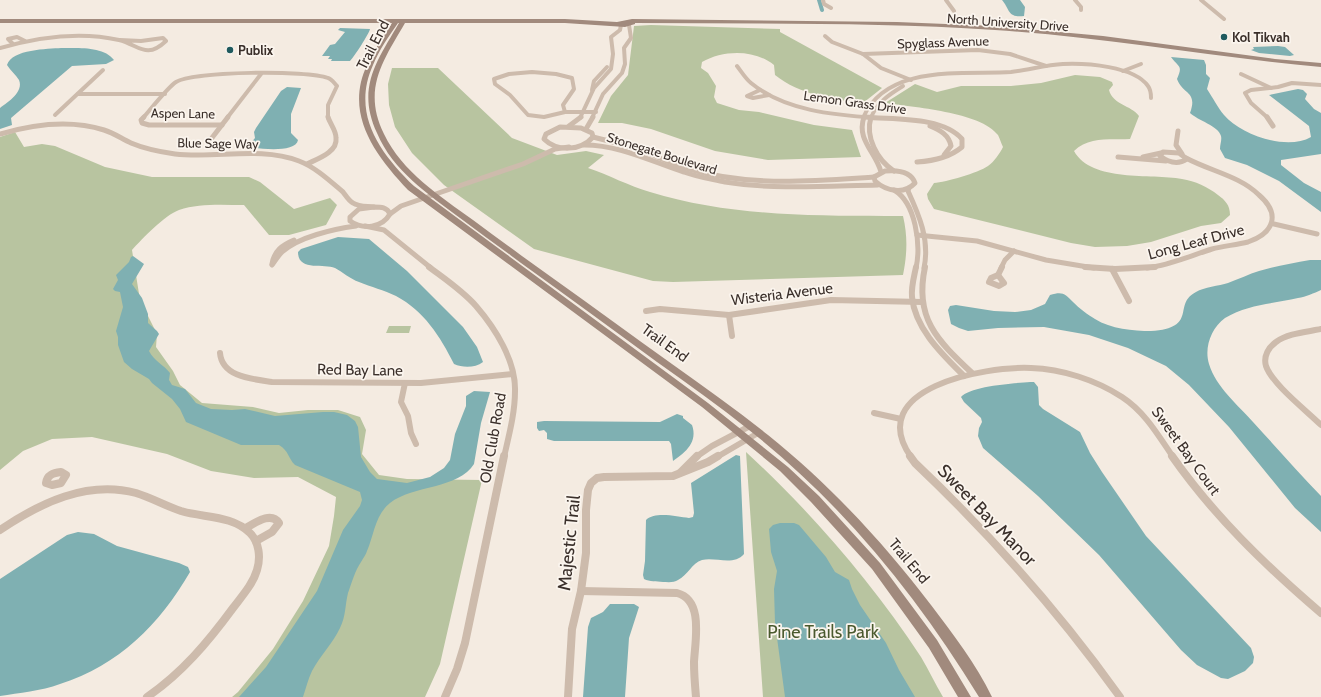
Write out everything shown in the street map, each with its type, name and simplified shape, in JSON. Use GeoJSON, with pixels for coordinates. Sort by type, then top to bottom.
{"type":"FeatureCollection","features":[{"type":"Feature","properties":{"kind":"street"},"geometry":{"type":"LineString","coordinates":[[823,0],[824,4],[830,8]]}},
{"type":"Feature","properties":{"kind":"street"},"geometry":{"type":"LineString","coordinates":[[946,0],[954,11]]}},
{"type":"Feature","properties":{"kind":"street"},"geometry":{"type":"LineString","coordinates":[[1075,0],[1081,7],[1081,10]]}},
{"type":"Feature","properties":{"kind":"street"},"geometry":{"type":"LineString","coordinates":[[1201,0],[1224,20]]}},
{"type":"Feature","properties":{"kind":"street"},"geometry":{"type":"LineString","coordinates":[[0,21],[565,21],[621,23],[630,25],[656,21]]}},
{"type":"Feature","properties":{"kind":"street","name":"Trail End"},"geometry":{"type":"LineString","coordinates":[[399,21],[376,68],[372,87],[371,103],[378,131],[385,145],[406,172],[428,191],[754,429],[826,493],[882,554],[934,620],[986,697]]}},
{"type":"Feature","properties":{"kind":"street","name":"Trail End"},"geometry":{"type":"LineString","coordinates":[[399,21],[369,66],[364,81],[362,104],[366,124],[375,146],[394,171],[429,202],[744,435],[784,469],[815,499],[876,566],[933,644],[965,697]]}},
{"type":"Feature","properties":{"kind":"street"},"geometry":{"type":"LineString","coordinates":[[630,25],[656,21]]}},
{"type":"Feature","properties":{"kind":"street","name":"North University Drive"},"geometry":{"type":"LineString","coordinates":[[656,21],[785,25],[934,27],[1027,32],[1134,42],[1261,59],[1321,65]]}},
{"type":"Feature","properties":{"kind":"street"},"geometry":{"type":"LineString","coordinates":[[548,152],[550,148],[544,139],[548,132],[556,128],[576,124],[584,112],[592,92],[609,72],[612,65],[613,55],[614,43],[612,37],[620,30],[621,23]]}},
{"type":"Feature","properties":{"kind":"street"},"geometry":{"type":"LineString","coordinates":[[603,94],[620,76],[625,64],[624,48],[630,38],[630,25]]}},
{"type":"Feature","properties":{"kind":"street","name":"North University Drive"},"geometry":{"type":"LineString","coordinates":[[1027,32],[1100,40],[1257,62],[1321,68]]}},
{"type":"Feature","properties":{"kind":"street"},"geometry":{"type":"LineString","coordinates":[[825,36],[832,42],[863,54],[881,68],[914,81]]}},
{"type":"Feature","properties":{"kind":"street"},"geometry":{"type":"LineString","coordinates":[[13,44],[8,39],[17,37],[25,41]]}},
{"type":"Feature","properties":{"kind":"street"},"geometry":{"type":"LineString","coordinates":[[0,48],[25,41],[45,38],[74,37],[141,41],[163,38],[166,41],[158,48],[147,51],[120,40]]}},
{"type":"Feature","properties":{"kind":"street","name":"Spyglass Avenue"},"geometry":{"type":"LineString","coordinates":[[863,54],[910,54],[977,49],[1011,53],[1046,66]]}},
{"type":"Feature","properties":{"kind":"street"},"geometry":{"type":"LineString","coordinates":[[613,55],[624,55]]}},
{"type":"Feature","properties":{"kind":"street"},"geometry":{"type":"LineString","coordinates":[[592,92],[591,87],[594,81],[612,61]]}},
{"type":"Feature","properties":{"kind":"street"},"geometry":{"type":"LineString","coordinates":[[586,129],[596,112],[608,85],[620,70],[624,61]]}},
{"type":"Feature","properties":{"kind":"street"},"geometry":{"type":"LineString","coordinates":[[881,172],[880,166],[865,146],[862,136],[862,122],[864,116],[868,108],[884,92],[909,79],[923,75],[944,73],[1015,72],[1046,66],[1079,63],[1123,71],[1137,77],[1147,84],[1152,91],[1151,98]]}},
{"type":"Feature","properties":{"kind":"street"},"geometry":{"type":"LineString","coordinates":[[1123,71],[1141,64]]}},
{"type":"Feature","properties":{"kind":"street","name":"Lemon Grass Drive"},"geometry":{"type":"LineString","coordinates":[[737,66],[746,80],[760,90],[769,95],[810,109],[933,124],[946,128],[960,136],[963,143],[962,147],[952,154],[917,162]]}},
{"type":"Feature","properties":{"kind":"street"},"geometry":{"type":"LineString","coordinates":[[55,115],[103,70]]}},
{"type":"Feature","properties":{"kind":"street"},"geometry":{"type":"LineString","coordinates":[[565,112],[563,105],[572,95],[574,89],[575,84],[572,78],[555,73],[510,73],[494,79],[495,84],[510,95],[524,113],[528,115],[544,117],[565,112],[596,112]]}},
{"type":"Feature","properties":{"kind":"street"},"geometry":{"type":"LineString","coordinates":[[894,171],[887,166],[872,146],[869,130],[871,117],[875,109],[890,94],[914,81],[944,73]]}},
{"type":"Feature","properties":{"kind":"street"},"geometry":{"type":"LineString","coordinates":[[78,94],[165,94],[180,80],[193,77],[224,74],[311,74],[330,78],[337,86],[327,111],[330,124],[337,137],[336,141],[334,146],[325,155],[307,164]]}},
{"type":"Feature","properties":{"kind":"street"},"geometry":{"type":"LineString","coordinates":[[208,143],[261,74]]}},
{"type":"Feature","properties":{"kind":"street"},"geometry":{"type":"LineString","coordinates":[[1241,74],[1271,88]]}},
{"type":"Feature","properties":{"kind":"street"},"geometry":{"type":"LineString","coordinates":[[1272,126],[1268,118],[1252,106],[1244,93],[1251,90],[1271,88],[1292,83],[1321,85]]}},
{"type":"Feature","properties":{"kind":"street"},"geometry":{"type":"LineString","coordinates":[[598,84],[608,85]]}},
{"type":"Feature","properties":{"kind":"street","name":"Lemon Grass Drive"},"geometry":{"type":"LineString","coordinates":[[760,90],[747,96],[754,98],[769,95]]}},
{"type":"Feature","properties":{"kind":"street","name":"Aspen Lane"},"geometry":{"type":"LineString","coordinates":[[165,94],[141,120],[145,124],[222,125]]}},
{"type":"Feature","properties":{"kind":"street","name":"Lemon Grass Drive"},"geometry":{"type":"LineString","coordinates":[[915,121],[936,128],[948,137],[951,146],[944,156]]}},
{"type":"Feature","properties":{"kind":"street","name":"Blue Sage Way"},"geometry":{"type":"LineString","coordinates":[[0,134],[36,125],[80,125],[106,131],[135,144],[165,152],[202,156],[268,154],[289,157],[307,164],[354,203],[361,206],[382,208]]}},
{"type":"Feature","properties":{"kind":"street"},"geometry":{"type":"LineString","coordinates":[[569,126],[586,129],[592,133],[593,137],[584,145]]}},
{"type":"Feature","properties":{"kind":"street"},"geometry":{"type":"LineString","coordinates":[[1178,131],[1176,145],[1186,158],[1241,183],[1261,196],[1272,210],[1274,224],[1317,234]]}},
{"type":"Feature","properties":{"kind":"street","name":"Stonegate Boulevard"},"geometry":{"type":"LineString","coordinates":[[593,137],[685,173],[733,183],[778,187],[878,185],[894,190]]}},
{"type":"Feature","properties":{"kind":"street"},"geometry":{"type":"LineString","coordinates":[[548,143],[559,147],[569,147]]}},
{"type":"Feature","properties":{"kind":"street","name":"Stonegate Boulevard"},"geometry":{"type":"LineString","coordinates":[[569,147],[598,145],[625,149],[689,169],[743,180],[796,182],[874,177]]}},
{"type":"Feature","properties":{"kind":"street"},"geometry":{"type":"LineString","coordinates":[[1137,158],[1163,152],[1176,145]]}},
{"type":"Feature","properties":{"kind":"street"},"geometry":{"type":"LineString","coordinates":[[382,208],[401,206],[512,168],[554,149],[569,147]]}},
{"type":"Feature","properties":{"kind":"street"},"geometry":{"type":"LineString","coordinates":[[1163,152],[1182,154]]}},
{"type":"Feature","properties":{"kind":"street"},"geometry":{"type":"LineString","coordinates":[[1163,152],[1162,158],[1171,162]]}},
{"type":"Feature","properties":{"kind":"street"},"geometry":{"type":"LineString","coordinates":[[1118,157],[1171,162],[1186,161],[1186,158]]}},
{"type":"Feature","properties":{"kind":"street"},"geometry":{"type":"LineString","coordinates":[[1178,162],[1214,171]]}},
{"type":"Feature","properties":{"kind":"street"},"geometry":{"type":"LineString","coordinates":[[878,185],[874,177],[881,172],[894,171],[908,174],[914,179],[914,185],[908,188],[894,190]]}},
{"type":"Feature","properties":{"kind":"street"},"geometry":{"type":"LineString","coordinates":[[874,413],[901,419],[906,407],[915,398],[943,383],[972,374],[946,347],[931,324],[922,302],[921,288],[926,257],[925,236],[920,215],[908,191],[908,188]]}},
{"type":"Feature","properties":{"kind":"street"},"geometry":{"type":"LineString","coordinates":[[894,190],[902,195],[908,206],[917,235],[918,256],[913,277],[913,302],[916,313],[928,335],[938,349],[964,376]]}},
{"type":"Feature","properties":{"kind":"street"},"geometry":{"type":"LineString","coordinates":[[354,203],[355,207],[353,213],[343,224],[293,240],[282,246],[273,257],[272,266],[280,253],[292,245],[340,228],[357,225],[366,226],[379,224],[386,221]]}},
{"type":"Feature","properties":{"kind":"street"},"geometry":{"type":"LineString","coordinates":[[384,230],[384,225],[390,214],[401,206]]}},
{"type":"Feature","properties":{"kind":"street"},"geometry":{"type":"LineString","coordinates":[[353,213],[364,208],[374,207]]}},
{"type":"Feature","properties":{"kind":"street"},"geometry":{"type":"LineString","coordinates":[[382,208],[388,210],[390,214]]}},
{"type":"Feature","properties":{"kind":"street"},"geometry":{"type":"LineString","coordinates":[[349,219],[352,223],[357,225]]}},
{"type":"Feature","properties":{"kind":"street","name":"Long Leaf Drive"},"geometry":{"type":"LineString","coordinates":[[917,235],[978,241],[1062,263],[1112,269],[1143,268],[1182,261],[1218,248],[1252,240],[1266,232],[1274,224]]}},
{"type":"Feature","properties":{"kind":"street","name":"Old Club Road"},"geometry":{"type":"LineString","coordinates":[[366,226],[384,230],[461,292],[476,306],[501,342],[510,360],[513,374],[515,390],[511,425],[468,627],[457,669],[445,697]]}},
{"type":"Feature","properties":{"kind":"street"},"geometry":{"type":"LineString","coordinates":[[998,275],[1006,260],[1014,251]]}},
{"type":"Feature","properties":{"kind":"street"},"geometry":{"type":"LineString","coordinates":[[1112,269],[1129,301]]}},
{"type":"Feature","properties":{"kind":"street","name":"Wisteria Avenue"},"geometry":{"type":"LineString","coordinates":[[646,311],[660,309],[729,314],[831,300],[922,302]]}},
{"type":"Feature","properties":{"kind":"street"},"geometry":{"type":"LineString","coordinates":[[729,314],[732,336]]}},
{"type":"Feature","properties":{"kind":"street"},"geometry":{"type":"LineString","coordinates":[[1321,329],[1285,338],[1276,342],[1269,349],[1266,356],[1266,364],[1277,383],[1321,425]]}},
{"type":"Feature","properties":{"kind":"street","name":"Red Bay Lane"},"geometry":{"type":"LineString","coordinates":[[220,353],[220,359],[226,368],[242,377],[272,382],[438,382],[513,374]]}},
{"type":"Feature","properties":{"kind":"street","name":"Sweet Bay Court"},"geometry":{"type":"LineString","coordinates":[[972,374],[1014,368],[1047,370],[1086,379],[1122,397],[1137,407],[1147,417],[1186,477],[1228,526],[1275,573],[1321,613]]}},
{"type":"Feature","properties":{"kind":"street"},"geometry":{"type":"LineString","coordinates":[[405,383],[400,402],[408,416],[411,433],[416,444]]}},
{"type":"Feature","properties":{"kind":"street","name":"Sweet Bay Manor"},"geometry":{"type":"LineString","coordinates":[[901,419],[899,425],[902,442],[915,463],[964,509],[1009,556],[1058,614],[1120,697]]}},
{"type":"Feature","properties":{"kind":"street","name":"Majestic Trail"},"geometry":{"type":"LineString","coordinates":[[568,697],[572,629],[581,591],[586,553],[586,510],[588,490],[591,483],[597,478],[604,477],[673,476],[708,462],[754,429]]}},
{"type":"Feature","properties":{"kind":"street","name":"Majestic Trail"},"geometry":{"type":"LineString","coordinates":[[680,473],[688,462],[697,456],[754,429]]}},
{"type":"Feature","properties":{"kind":"street"},"geometry":{"type":"LineString","coordinates":[[57,484],[60,497]]}},
{"type":"Feature","properties":{"kind":"street"},"geometry":{"type":"LineString","coordinates":[[0,530],[38,507],[60,497],[89,491],[122,490],[136,493],[182,512],[223,519],[246,528],[256,541],[259,554],[257,570],[250,585],[199,652],[178,673],[147,697]]}},
{"type":"Feature","properties":{"kind":"street"},"geometry":{"type":"LineString","coordinates":[[246,528],[263,518],[274,517],[277,520],[279,523],[277,528],[256,541]]}},
{"type":"Feature","properties":{"kind":"street"},"geometry":{"type":"LineString","coordinates":[[581,591],[677,593],[685,595],[691,600],[697,638],[694,662],[697,688],[696,697]]}},
{"type":"Feature","properties":{"kind":"green space"},"geometry":{"type":"Polygon","coordinates":[[[651,25],[780,29],[780,32],[882,88],[863,103],[828,98],[806,92],[785,82],[775,75],[774,65],[757,56],[729,53],[710,58],[702,62],[701,68],[708,73],[716,86],[714,97],[717,103],[739,110],[759,112],[814,125],[852,130],[861,157],[768,160],[715,151],[651,129],[622,123],[598,123],[611,96],[628,75],[634,26],[651,25]]]}},
{"type":"Feature","properties":{"kind":"green space"},"geometry":{"type":"Polygon","coordinates":[[[392,68],[438,68],[512,138],[557,155],[586,151],[604,155],[588,168],[650,192],[681,200],[743,211],[839,216],[903,216],[906,231],[906,246],[903,275],[673,282],[653,281],[534,249],[444,185],[412,153],[395,127],[389,105],[388,84],[392,68]]]}},
{"type":"Feature","properties":{"kind":"green space"},"geometry":{"type":"Polygon","coordinates":[[[1075,75],[1100,77],[1112,82],[1113,85],[1109,90],[1114,99],[1132,109],[1139,116],[1130,139],[1100,140],[1080,146],[1074,151],[1083,161],[1094,168],[1123,175],[1169,177],[1196,183],[1210,189],[1223,199],[1227,203],[1230,215],[1221,223],[1201,226],[1151,242],[1127,246],[1095,247],[1071,243],[934,209],[928,199],[927,194],[934,183],[962,177],[988,166],[997,157],[1003,147],[999,136],[989,127],[962,116],[928,109],[885,103],[915,84],[937,92],[961,86],[1011,86],[1041,83],[1075,75]]]}},
{"type":"Feature","properties":{"kind":"green space"},"geometry":{"type":"Polygon","coordinates":[[[15,132],[24,147],[42,144],[55,146],[105,167],[152,177],[249,177],[260,182],[294,209],[330,198],[337,205],[326,225],[289,235],[269,235],[244,205],[203,205],[179,210],[167,217],[154,228],[132,250],[140,300],[157,334],[156,347],[173,371],[180,385],[202,403],[253,407],[279,413],[308,410],[338,410],[360,417],[366,430],[362,454],[379,475],[407,479],[482,480],[440,664],[425,697],[232,697],[238,692],[273,649],[303,601],[329,546],[336,497],[298,477],[254,478],[211,471],[167,454],[92,437],[52,439],[23,451],[0,470],[0,137],[15,132]]]}},
{"type":"Feature","properties":{"kind":"green space"},"geometry":{"type":"Polygon","coordinates":[[[389,326],[411,326],[409,333],[386,333],[389,326]]]}},
{"type":"Feature","properties":{"kind":"green space","name":"Pine Trails Park"},"geometry":{"type":"Polygon","coordinates":[[[746,452],[794,499],[840,549],[882,601],[921,657],[943,697],[763,697],[746,452]]]}},
{"type":"Feature","properties":{"kind":"water"},"geometry":{"type":"Polygon","coordinates":[[[1002,0],[1020,0],[1025,7],[1024,16],[1015,16],[1012,14],[1002,0]]]}},
{"type":"Feature","properties":{"kind":"water"},"geometry":{"type":"Polygon","coordinates":[[[340,28],[370,29],[350,61],[331,61],[332,59],[328,59],[330,56],[322,56],[330,45],[335,44],[345,32],[338,30],[340,28]]]}},
{"type":"Feature","properties":{"kind":"water"},"geometry":{"type":"Polygon","coordinates":[[[1253,47],[1285,47],[1294,55],[1290,56],[1259,53],[1251,50],[1254,49],[1253,47]]]}},
{"type":"Feature","properties":{"kind":"water"},"geometry":{"type":"Polygon","coordinates":[[[61,48],[97,50],[110,55],[114,60],[106,64],[72,66],[11,118],[12,125],[0,129],[0,108],[17,93],[20,84],[19,80],[7,65],[10,60],[23,53],[31,51],[61,48]]]}},
{"type":"Feature","properties":{"kind":"water"},"geometry":{"type":"Polygon","coordinates":[[[1171,57],[1204,60],[1206,65],[1206,74],[1210,78],[1207,89],[1224,115],[1241,129],[1265,139],[1290,142],[1301,141],[1311,137],[1309,126],[1269,95],[1298,89],[1303,90],[1307,94],[1305,99],[1314,109],[1321,113],[1321,154],[1281,160],[1281,165],[1304,183],[1321,192],[1321,212],[1279,181],[1247,165],[1225,158],[1220,149],[1221,138],[1219,132],[1190,113],[1192,106],[1191,97],[1177,79],[1180,69],[1171,57]]]}},
{"type":"Feature","properties":{"kind":"water"},"geometry":{"type":"Polygon","coordinates":[[[287,87],[301,88],[291,114],[291,133],[298,140],[296,144],[291,147],[277,149],[250,147],[249,145],[255,138],[254,132],[256,128],[281,91],[287,87]]]}},
{"type":"Feature","properties":{"kind":"water"},"geometry":{"type":"Polygon","coordinates":[[[338,237],[369,239],[407,271],[463,327],[477,347],[483,362],[469,367],[454,364],[437,334],[423,317],[406,302],[396,296],[356,281],[335,268],[307,265],[299,258],[298,252],[301,249],[338,237]]]}},
{"type":"Feature","properties":{"kind":"water"},"geometry":{"type":"Polygon","coordinates":[[[133,256],[144,264],[132,284],[142,298],[148,314],[148,323],[159,334],[149,351],[154,358],[170,373],[169,380],[172,385],[185,389],[196,403],[211,409],[245,409],[275,416],[323,412],[334,412],[347,415],[355,421],[358,427],[361,457],[370,472],[377,479],[407,483],[430,477],[444,468],[450,460],[455,434],[466,406],[466,396],[474,391],[490,392],[481,423],[474,464],[467,472],[447,483],[400,497],[390,503],[381,513],[367,552],[352,581],[342,624],[334,639],[312,671],[303,697],[239,697],[266,667],[317,591],[343,530],[360,506],[362,500],[360,492],[295,465],[287,452],[279,445],[241,445],[186,422],[180,409],[172,399],[149,379],[132,369],[124,362],[118,345],[116,331],[123,307],[120,292],[113,289],[118,280],[116,275],[133,256]]]}},
{"type":"Feature","properties":{"kind":"water"},"geometry":{"type":"Polygon","coordinates":[[[1310,260],[1321,260],[1321,290],[1310,295],[1252,307],[1234,313],[1225,318],[1216,327],[1212,333],[1207,351],[1212,372],[1222,388],[1321,496],[1321,532],[1295,508],[1229,427],[1189,385],[1166,366],[1128,348],[1089,335],[1044,327],[998,328],[968,331],[951,324],[948,310],[950,306],[956,305],[994,311],[1015,312],[1031,310],[1045,304],[1050,295],[1061,293],[1066,295],[1078,307],[1092,317],[1108,325],[1137,331],[1166,329],[1180,321],[1189,297],[1199,290],[1228,283],[1265,269],[1310,260]]]}},
{"type":"Feature","properties":{"kind":"water"},"geometry":{"type":"Polygon","coordinates":[[[1034,382],[1038,387],[1039,405],[1043,409],[1080,432],[1090,453],[1102,472],[1146,536],[1251,648],[1254,657],[1253,663],[1245,671],[1228,679],[1221,678],[1197,665],[1181,650],[1099,555],[1038,496],[983,448],[978,436],[979,428],[982,422],[981,418],[964,402],[961,397],[973,390],[1004,384],[1034,382]]]}},
{"type":"Feature","properties":{"kind":"water"},"geometry":{"type":"Polygon","coordinates":[[[677,414],[683,416],[683,418],[692,425],[693,437],[690,446],[673,461],[671,444],[669,441],[554,441],[547,439],[547,433],[544,430],[539,431],[537,428],[537,422],[544,421],[660,422],[677,414]]]}},
{"type":"Feature","properties":{"kind":"water"},"geometry":{"type":"Polygon","coordinates":[[[736,455],[740,456],[744,554],[735,560],[702,560],[695,564],[684,576],[675,582],[649,581],[644,579],[646,520],[650,517],[661,515],[689,518],[693,517],[694,513],[691,483],[736,455]]]}},
{"type":"Feature","properties":{"kind":"water"},"geometry":{"type":"Polygon","coordinates":[[[780,523],[794,523],[799,525],[826,557],[835,572],[849,580],[860,605],[886,643],[899,670],[915,697],[785,697],[775,623],[774,589],[777,571],[771,552],[769,529],[773,525],[780,523]]]}},
{"type":"Feature","properties":{"kind":"water"},"geometry":{"type":"Polygon","coordinates":[[[78,532],[94,534],[117,546],[179,563],[188,567],[190,572],[165,609],[151,626],[136,641],[101,666],[60,684],[38,690],[0,696],[0,579],[67,535],[78,532]]]}},
{"type":"Feature","properties":{"kind":"water"},"geometry":{"type":"Polygon","coordinates":[[[610,604],[634,604],[639,607],[629,638],[625,697],[583,697],[588,627],[591,618],[603,612],[610,604]]]}},
{"type":"Feature","properties":{"kind":"waterway"},"geometry":{"type":"LineString","coordinates":[[819,0],[822,10]]}},
{"type":"Feature","properties":{"kind":"place","name":"Kol Tikvah"},"geometry":{"type":"Point","coordinates":[1224,37]}},
{"type":"Feature","properties":{"kind":"place","name":"Publix"},"geometry":{"type":"Point","coordinates":[230,50]}}]}
